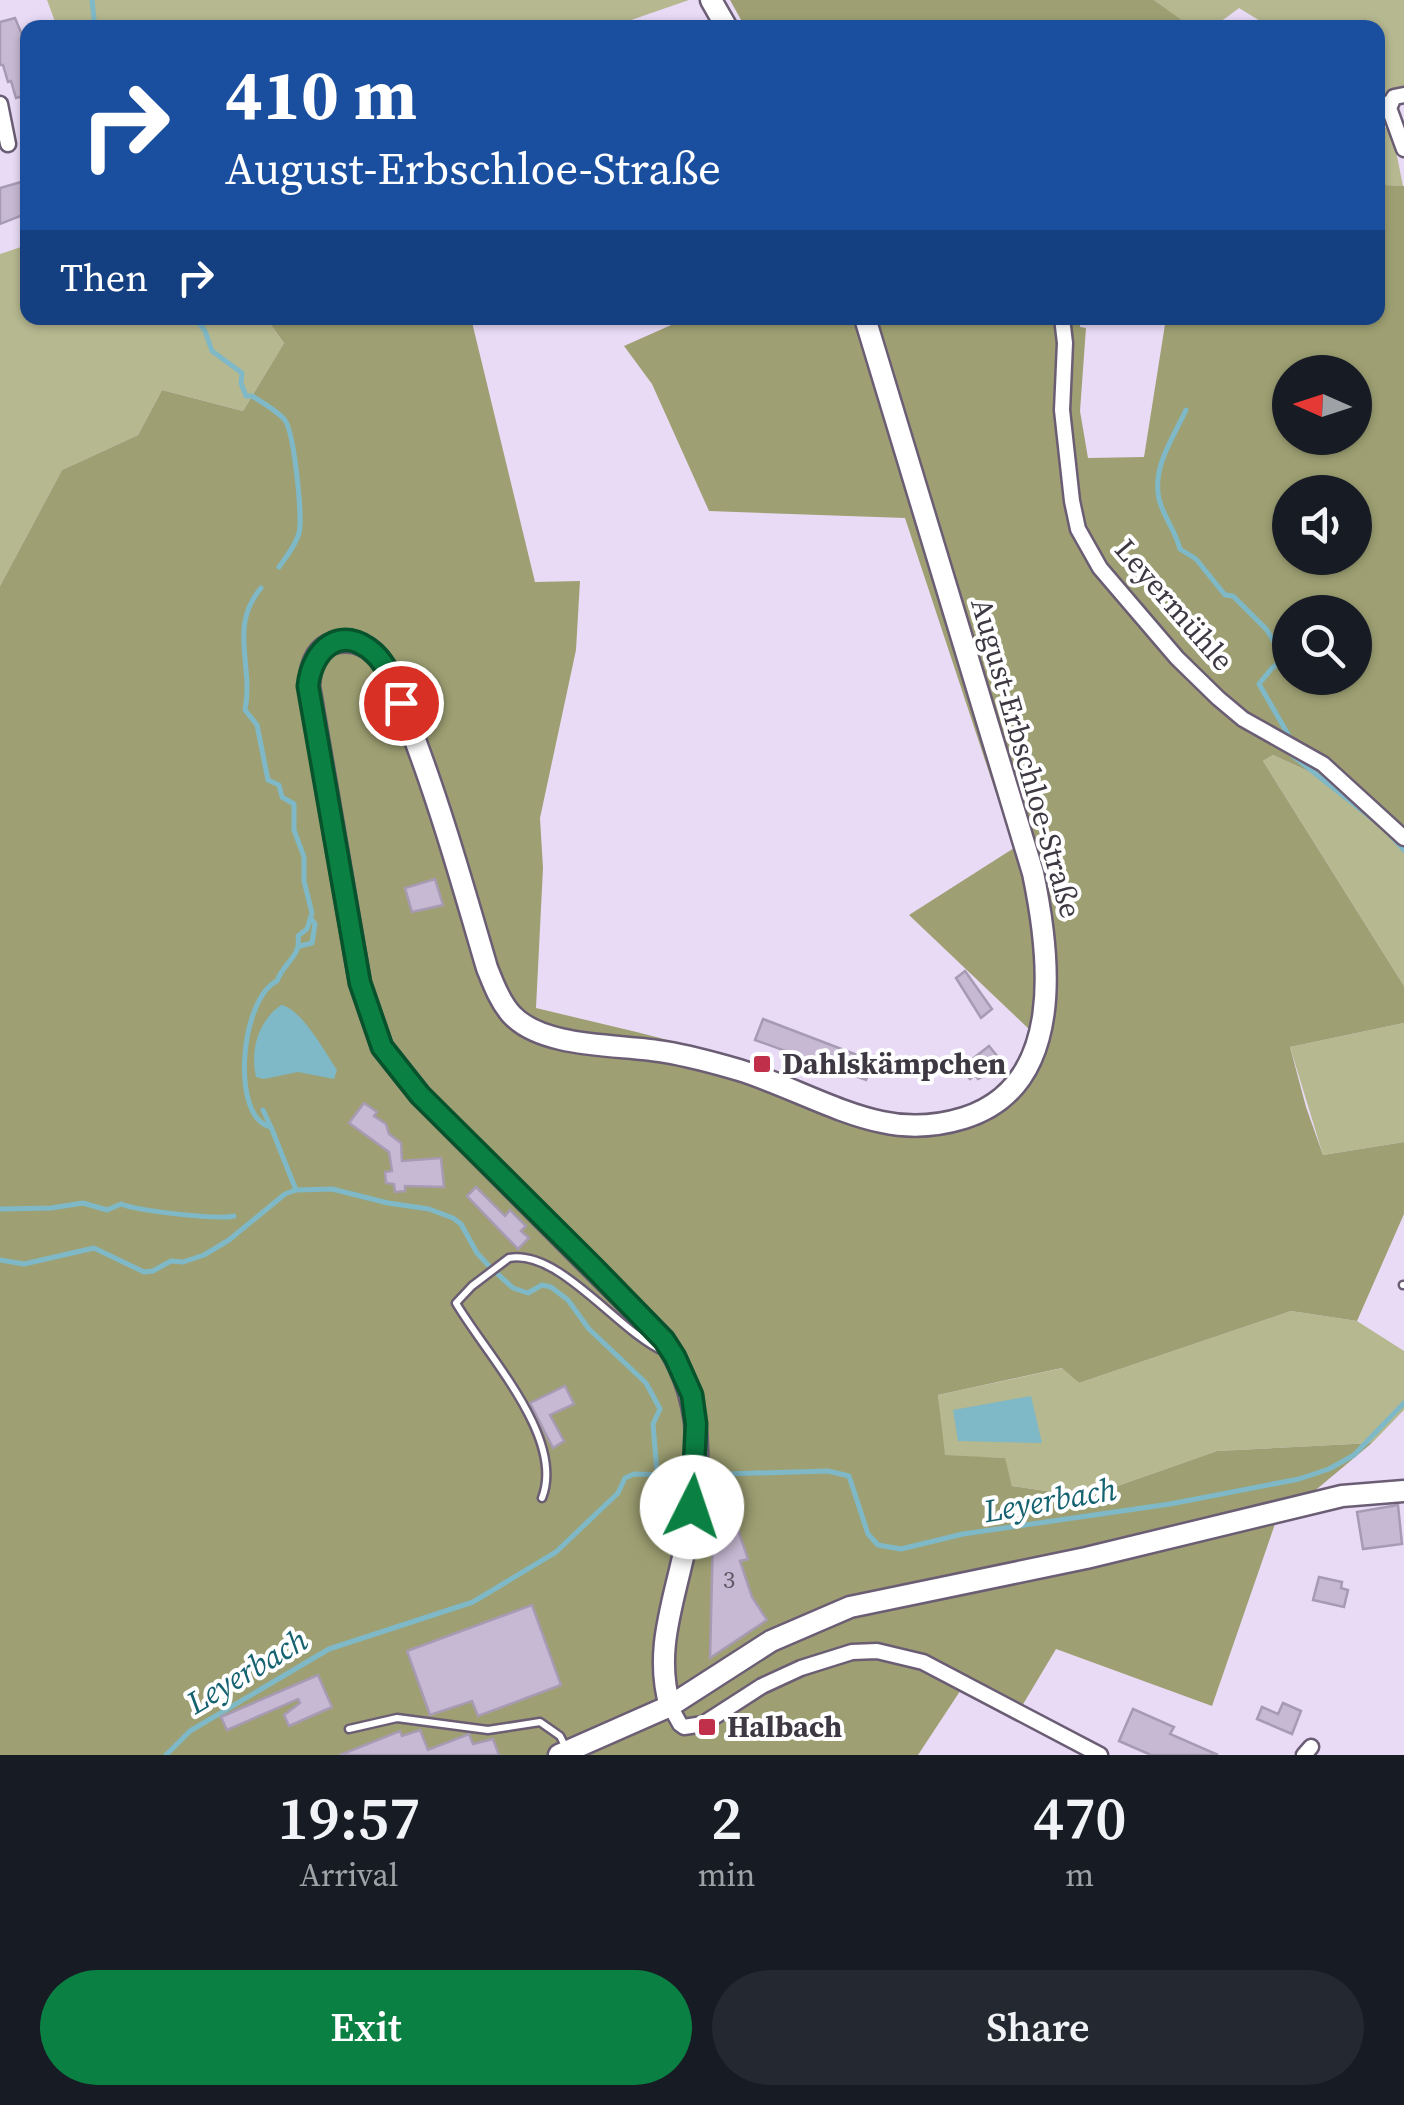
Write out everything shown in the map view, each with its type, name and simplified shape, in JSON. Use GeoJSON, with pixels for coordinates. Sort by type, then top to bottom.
{"type":"FeatureCollection","features":[{"type":"Feature","properties":{"kind":"main road","name":"August-Erbschloe-Straße"},"geometry":{"type":"LineString","coordinates":[[670,1706],[662,1667],[690,1532],[696,1447],[692,1395],[664,1340],[420,1095],[382,1047],[360,983],[308,686],[311,665],[325,646],[345,640],[360,643],[376,654],[391,676],[435,796],[487,968],[496,992],[512,1016],[560,1038],[664,1052],[726,1066],[880,1122],[912,1126],[950,1122],[983,1112],[1003,1099],[1032,1058],[1039,1037],[1047,997],[1042,914],[1033,873],[866,325]]}},
{"type":"Feature","properties":{"kind":"main road"},"geometry":{"type":"LineString","coordinates":[[564,1753],[670,1706],[771,1640],[815,1620],[868,1603],[1086,1558],[1342,1496],[1404,1491]]}},
{"type":"Feature","properties":{"kind":"street"},"geometry":{"type":"LineString","coordinates":[[1399,96],[1389,108],[1404,150]]}},
{"type":"Feature","properties":{"kind":"street"},"geometry":{"type":"LineString","coordinates":[[0,104],[8,144]]}},
{"type":"Feature","properties":{"kind":"street","name":"Leyermühle"},"geometry":{"type":"LineString","coordinates":[[1063,325],[1062,410],[1072,500],[1084,542],[1100,568],[1177,658],[1218,698],[1243,719],[1323,764],[1404,838]]}},
{"type":"Feature","properties":{"kind":"street"},"geometry":{"type":"LineString","coordinates":[[670,1706],[680,1724],[703,1724],[762,1686],[828,1658],[864,1650],[906,1656],[971,1685],[1100,1755]]}},
{"type":"Feature","properties":{"kind":"lane"},"geometry":{"type":"LineString","coordinates":[[542,1498],[549,1480],[547,1454],[500,1364],[456,1302],[502,1263],[520,1256],[556,1270],[645,1344],[675,1357]]}},
{"type":"Feature","properties":{"kind":"lane"},"geometry":{"type":"LineString","coordinates":[[349,1729],[396,1718],[488,1730],[540,1722],[560,1736],[564,1753]]}},
{"type":"Feature","properties":{"kind":"shaded area"},"geometry":{"type":"Polygon","coordinates":[[[47,0],[689,0],[631,20],[54,20],[47,0]]]}},
{"type":"Feature","properties":{"kind":"shaded area"},"geometry":{"type":"Polygon","coordinates":[[[730,0],[1154,0],[1181,20],[741,20],[730,0]]]}},
{"type":"Feature","properties":{"kind":"shaded area"},"geometry":{"type":"Polygon","coordinates":[[[1154,0],[1404,0],[1404,88],[1385,93],[1385,20],[1259,20],[1239,8],[1222,20],[1178,18],[1154,0]]]}},
{"type":"Feature","properties":{"kind":"shaded area"},"geometry":{"type":"Polygon","coordinates":[[[1385,127],[1393,136],[1403,186],[1385,185],[1385,127]]]}},
{"type":"Feature","properties":{"kind":"shaded area"},"geometry":{"type":"Polygon","coordinates":[[[1385,185],[1404,186],[1404,853],[1376,824],[1310,772],[1273,755],[1263,761],[1404,986],[1404,1023],[1290,1047],[1323,1155],[1404,1142],[1404,1214],[1357,1321],[1291,1311],[1079,1383],[1062,1368],[938,1395],[945,1455],[1005,1458],[1012,1486],[1086,1497],[1217,1451],[1372,1443],[1275,1524],[1212,1706],[1056,1649],[1022,1706],[968,1679],[918,1755],[0,1755],[0,586],[62,470],[138,435],[162,390],[243,411],[284,343],[271,325],[473,325],[535,582],[580,581],[576,650],[540,818],[543,868],[536,1008],[718,1054],[843,1101],[913,1118],[959,1110],[987,1096],[1009,1075],[1031,1031],[909,915],[1014,848],[905,518],[709,511],[652,384],[624,346],[671,325],[1080,325],[1086,328],[1080,411],[1088,458],[1144,457],[1165,325],[1385,325],[1385,185]]]}},
{"type":"Feature","properties":{"kind":"shaded area"},"geometry":{"type":"Polygon","coordinates":[[[20,247],[20,325],[271,325],[284,343],[243,411],[162,390],[138,435],[62,470],[0,586],[0,254],[20,247]]]}},
{"type":"Feature","properties":{"kind":"shaded area"},"geometry":{"type":"Polygon","coordinates":[[[1273,755],[1310,772],[1376,824],[1404,853],[1404,986],[1263,761],[1273,755]]]}},
{"type":"Feature","properties":{"kind":"shaded area"},"geometry":{"type":"Polygon","coordinates":[[[281,1005],[296,1014],[312,1032],[337,1070],[334,1079],[298,1072],[256,1077],[254,1057],[261,1028],[281,1005]]]}},
{"type":"Feature","properties":{"kind":"shaded area"},"geometry":{"type":"Polygon","coordinates":[[[1404,1023],[1404,1142],[1323,1155],[1290,1047],[1404,1023]]]}},
{"type":"Feature","properties":{"kind":"shaded area"},"geometry":{"type":"Polygon","coordinates":[[[1291,1311],[1357,1321],[1404,1351],[1404,1410],[1372,1443],[1217,1451],[1086,1497],[1012,1486],[1004,1458],[944,1456],[938,1395],[1063,1368],[1079,1383],[1291,1311]]]}},
{"type":"Feature","properties":{"kind":"shaded area"},"geometry":{"type":"Polygon","coordinates":[[[1031,1396],[1042,1443],[958,1441],[953,1410],[1031,1396]]]}},
{"type":"Feature","properties":{"kind":"building"},"geometry":{"type":"Polygon","coordinates":[[[15,18],[20,30],[20,97],[16,98],[0,65],[0,22],[15,18]]]}},
{"type":"Feature","properties":{"kind":"building"},"geometry":{"type":"Polygon","coordinates":[[[20,182],[20,216],[0,224],[0,188],[20,182]]]}},
{"type":"Feature","properties":{"kind":"building"},"geometry":{"type":"Polygon","coordinates":[[[435,879],[443,905],[412,912],[405,888],[435,879]]]}},
{"type":"Feature","properties":{"kind":"building"},"geometry":{"type":"Polygon","coordinates":[[[965,971],[992,1009],[981,1018],[956,978],[965,971]]]}},
{"type":"Feature","properties":{"kind":"building"},"geometry":{"type":"Polygon","coordinates":[[[763,1019],[873,1061],[866,1080],[755,1040],[763,1019]]]}},
{"type":"Feature","properties":{"kind":"building"},"geometry":{"type":"Polygon","coordinates":[[[989,1046],[1002,1062],[986,1075],[970,1079],[961,1068],[989,1046]]]}},
{"type":"Feature","properties":{"kind":"building"},"geometry":{"type":"Polygon","coordinates":[[[364,1103],[377,1112],[374,1116],[401,1143],[402,1161],[441,1158],[444,1187],[405,1186],[405,1191],[395,1192],[394,1184],[386,1183],[385,1172],[392,1171],[389,1152],[349,1123],[364,1103]]]}},
{"type":"Feature","properties":{"kind":"building"},"geometry":{"type":"Polygon","coordinates":[[[476,1187],[505,1216],[510,1210],[526,1226],[521,1231],[529,1238],[518,1249],[467,1196],[476,1187]]]}},
{"type":"Feature","properties":{"kind":"building"},"geometry":{"type":"Polygon","coordinates":[[[565,1386],[574,1404],[550,1415],[564,1441],[553,1448],[530,1403],[565,1386]]]}},
{"type":"Feature","properties":{"kind":"building"},"geometry":{"type":"Polygon","coordinates":[[[1398,1505],[1402,1544],[1363,1549],[1357,1512],[1398,1505]]]}},
{"type":"Feature","properties":{"kind":"building"},"geometry":{"type":"Polygon","coordinates":[[[737,1527],[748,1559],[740,1561],[752,1597],[767,1620],[710,1658],[713,1535],[737,1527]]]}},
{"type":"Feature","properties":{"kind":"building"},"geometry":{"type":"Polygon","coordinates":[[[1319,1577],[1342,1582],[1341,1588],[1348,1590],[1344,1607],[1313,1600],[1319,1577]]]}},
{"type":"Feature","properties":{"kind":"building"},"geometry":{"type":"Polygon","coordinates":[[[532,1605],[561,1685],[478,1716],[472,1701],[430,1715],[407,1651],[532,1605]]]}},
{"type":"Feature","properties":{"kind":"building"},"geometry":{"type":"Polygon","coordinates":[[[318,1675],[332,1707],[289,1726],[284,1715],[300,1703],[298,1699],[227,1730],[221,1717],[318,1675]]]}},
{"type":"Feature","properties":{"kind":"building"},"geometry":{"type":"Polygon","coordinates":[[[1283,1703],[1301,1711],[1292,1734],[1257,1719],[1262,1707],[1278,1714],[1283,1703]]]}},
{"type":"Feature","properties":{"kind":"building"},"geometry":{"type":"Polygon","coordinates":[[[1133,1709],[1174,1727],[1170,1734],[1218,1755],[1151,1755],[1119,1741],[1133,1709]]]}},
{"type":"Feature","properties":{"kind":"building"},"geometry":{"type":"Polygon","coordinates":[[[420,1730],[428,1750],[469,1734],[473,1744],[493,1739],[499,1755],[340,1755],[400,1731],[402,1736],[420,1730]]]}},
{"type":"Feature","properties":{"kind":"waterway"},"geometry":{"type":"LineString","coordinates":[[92,0],[94,20]]}},
{"type":"Feature","properties":{"kind":"waterway"},"geometry":{"type":"LineString","coordinates":[[200,325],[212,351],[242,373],[246,396],[273,410],[288,426],[297,474],[300,524],[296,542],[279,567]]}},
{"type":"Feature","properties":{"kind":"waterway"},"geometry":{"type":"LineString","coordinates":[[1186,410],[1161,464],[1161,505],[1180,549],[1196,559],[1225,595],[1233,596],[1267,630],[1284,659],[1259,684],[1289,736]]}},
{"type":"Feature","properties":{"kind":"waterway"},"geometry":{"type":"LineString","coordinates":[[261,588],[251,603],[244,632],[245,710],[257,725],[268,780],[279,785],[282,797],[294,804],[294,830],[304,857],[304,881],[312,913],[307,929],[298,936],[295,954],[277,981],[264,992],[255,1010],[248,1033],[245,1082],[249,1103],[258,1119],[271,1127],[296,1190]]}},
{"type":"Feature","properties":{"kind":"waterway"},"geometry":{"type":"LineString","coordinates":[[1293,756],[1374,820]]}},
{"type":"Feature","properties":{"kind":"waterway"},"geometry":{"type":"LineString","coordinates":[[1386,830],[1404,850]]}},
{"type":"Feature","properties":{"kind":"waterway"},"geometry":{"type":"LineString","coordinates":[[300,946],[312,943],[312,920]]}},
{"type":"Feature","properties":{"kind":"waterway"},"geometry":{"type":"LineString","coordinates":[[263,1110],[270,1125]]}},
{"type":"Feature","properties":{"kind":"waterway"},"geometry":{"type":"LineString","coordinates":[[0,1260],[24,1264],[94,1248],[144,1272],[153,1271],[171,1261],[183,1262],[204,1255],[229,1240],[285,1194],[296,1190],[332,1189],[429,1209],[461,1224],[477,1253],[513,1288],[528,1293],[542,1285],[568,1300],[589,1329],[646,1383],[660,1409],[653,1424],[657,1473]]}},
{"type":"Feature","properties":{"kind":"waterway"},"geometry":{"type":"LineString","coordinates":[[0,1209],[83,1203],[107,1210],[121,1204],[178,1214],[234,1216]]}},
{"type":"Feature","properties":{"kind":"waterway","name":"Leyerbach"},"geometry":{"type":"LineString","coordinates":[[723,1474],[828,1471],[849,1476],[868,1534],[878,1545],[901,1549],[963,1534],[1170,1504],[1299,1479],[1354,1455],[1404,1403]]}},
{"type":"Feature","properties":{"kind":"waterway","name":"Leyerbach"},"geometry":{"type":"LineString","coordinates":[[166,1755],[190,1731],[329,1649],[473,1602],[556,1552],[618,1493],[625,1478],[634,1474],[667,1475]]}},
{"type":"Feature","properties":{"kind":"place","name":"Dahlskämpchen"},"geometry":{"type":"Point","coordinates":[762,1064]}},
{"type":"Feature","properties":{"kind":"place","name":"Halbach"},"geometry":{"type":"Point","coordinates":[707,1727]}},
{"type":"Feature","properties":{"kind":"route"},"geometry":{"type":"LineString","coordinates":[[401,703],[391,676],[376,654],[360,643],[345,640],[328,644],[311,665],[308,686],[360,983],[370,1020],[382,1047],[420,1095],[664,1340],[681,1366],[692,1395],[696,1424],[692,1507]]}}]}
